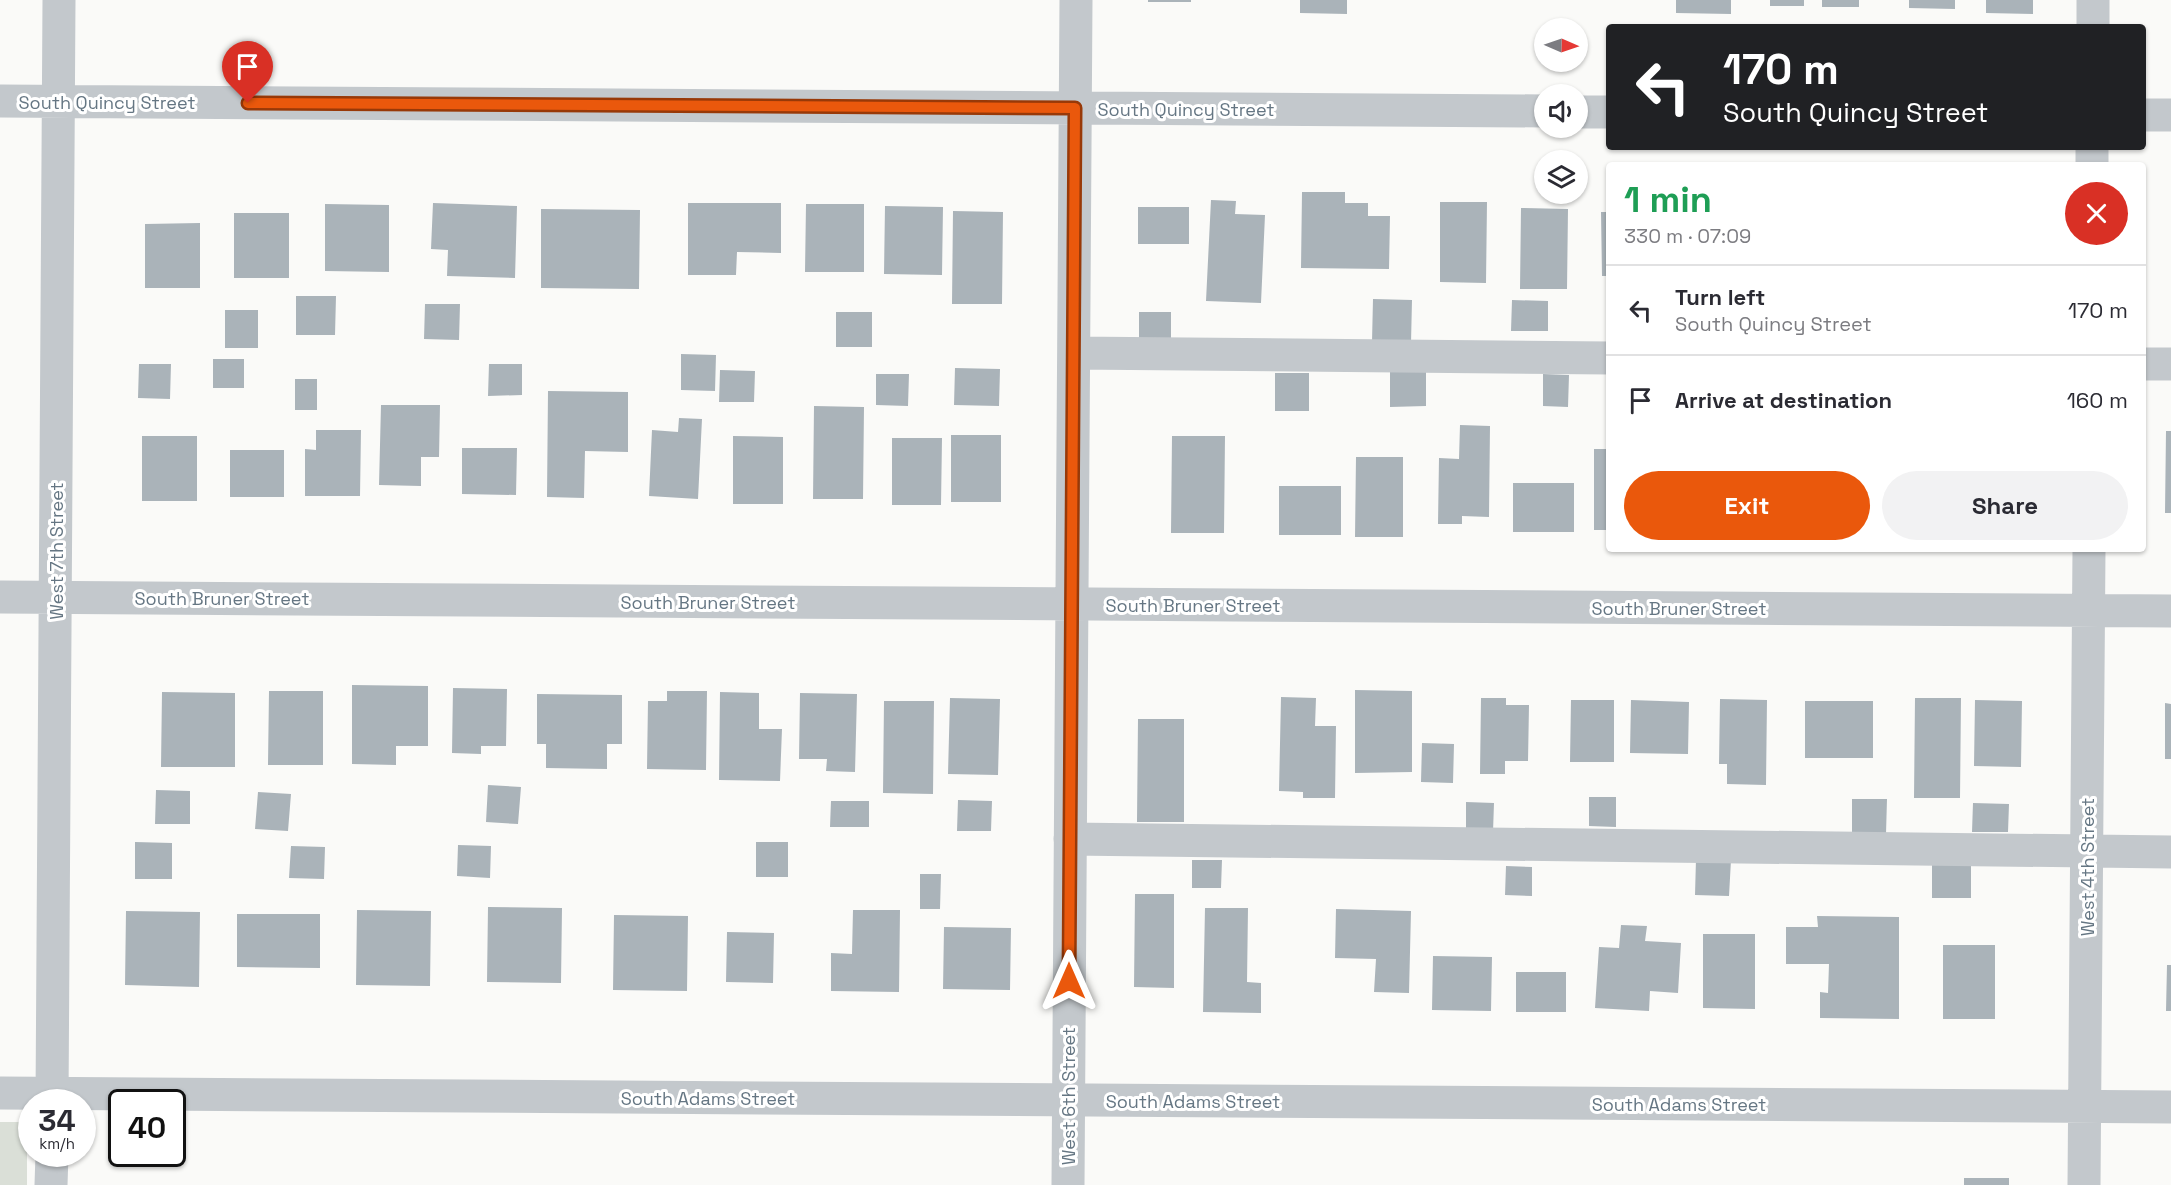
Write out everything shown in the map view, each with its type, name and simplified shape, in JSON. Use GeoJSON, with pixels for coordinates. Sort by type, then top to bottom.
{"type":"FeatureCollection","features":[{"type":"Feature","properties":{"kind":"street","name":"West 7th Street"},"geometry":{"type":"LineString","coordinates":[[52,1089],[59,0]]}},
{"type":"Feature","properties":{"kind":"street","name":"West 6th Street"},"geometry":{"type":"LineString","coordinates":[[1068,1185],[1076,0]]}},
{"type":"Feature","properties":{"kind":"street"},"geometry":{"type":"LineString","coordinates":[[2093,0],[2093,24]]}},
{"type":"Feature","properties":{"kind":"street","name":"South Quincy Street"},"geometry":{"type":"LineString","coordinates":[[0,101],[1534,111]]}},
{"type":"Feature","properties":{"kind":"street"},"geometry":{"type":"LineString","coordinates":[[1588,111],[1606,112]]}},
{"type":"Feature","properties":{"kind":"street"},"geometry":{"type":"LineString","coordinates":[[2146,115],[2171,115]]}},
{"type":"Feature","properties":{"kind":"street"},"geometry":{"type":"LineString","coordinates":[[1074,353],[1606,358]]}},
{"type":"Feature","properties":{"kind":"street"},"geometry":{"type":"LineString","coordinates":[[2146,364],[2171,364]]}},
{"type":"Feature","properties":{"kind":"street","name":"West 4th Street"},"geometry":{"type":"LineString","coordinates":[[2084,1185],[2089,552]]}},
{"type":"Feature","properties":{"kind":"street","name":"South Bruner Street"},"geometry":{"type":"LineString","coordinates":[[0,597],[2171,611]]}},
{"type":"Feature","properties":{"kind":"street"},"geometry":{"type":"LineString","coordinates":[[1070,839],[2171,852]]}},
{"type":"Feature","properties":{"kind":"street","name":"South Adams Street"},"geometry":{"type":"LineString","coordinates":[[0,1093],[18,1095]]}},
{"type":"Feature","properties":{"kind":"street","name":"South Adams Street"},"geometry":{"type":"LineString","coordinates":[[96,1098],[1068,1100],[2171,1107]]}},
{"type":"Feature","properties":{"kind":"street"},"geometry":{"type":"LineString","coordinates":[[51,1185],[52,1167]]}},
{"type":"Feature","properties":{"kind":"shaded area"},"geometry":{"type":"Polygon","coordinates":[[[0,1122],[18,1122],[18,1167],[27,1167],[27,1185],[0,1185],[0,1122]]]}},
{"type":"Feature","properties":{"kind":"building"},"geometry":{"type":"Polygon","coordinates":[[[1148,0],[1191,0],[1191,2],[1148,2],[1148,0]]]}},
{"type":"Feature","properties":{"kind":"building"},"geometry":{"type":"Polygon","coordinates":[[[1300,0],[1347,0],[1347,14],[1300,13],[1300,0]]]}},
{"type":"Feature","properties":{"kind":"building"},"geometry":{"type":"Polygon","coordinates":[[[1676,0],[1731,0],[1731,14],[1676,13],[1676,0]]]}},
{"type":"Feature","properties":{"kind":"building"},"geometry":{"type":"Polygon","coordinates":[[[1770,0],[1804,0],[1804,6],[1770,6],[1770,0]]]}},
{"type":"Feature","properties":{"kind":"building"},"geometry":{"type":"Polygon","coordinates":[[[1822,0],[1859,0],[1859,7],[1822,7],[1822,0]]]}},
{"type":"Feature","properties":{"kind":"building"},"geometry":{"type":"Polygon","coordinates":[[[1909,0],[1955,0],[1955,9],[1909,8],[1909,0]]]}},
{"type":"Feature","properties":{"kind":"building"},"geometry":{"type":"Polygon","coordinates":[[[1986,0],[2033,0],[2033,14],[1986,13],[1986,0]]]}},
{"type":"Feature","properties":{"kind":"building"},"geometry":{"type":"Polygon","coordinates":[[[1302,192],[1345,192],[1345,203],[1368,203],[1368,216],[1390,216],[1389,269],[1301,268],[1302,192]]]}},
{"type":"Feature","properties":{"kind":"building"},"geometry":{"type":"Polygon","coordinates":[[[1211,200],[1236,201],[1235,214],[1265,215],[1261,303],[1206,301],[1211,200]]]}},
{"type":"Feature","properties":{"kind":"building"},"geometry":{"type":"Polygon","coordinates":[[[1440,202],[1487,202],[1486,283],[1440,282],[1440,202]]]}},
{"type":"Feature","properties":{"kind":"building"},"geometry":{"type":"Polygon","coordinates":[[[433,203],[517,206],[515,278],[447,276],[448,250],[431,249],[433,203]]]}},
{"type":"Feature","properties":{"kind":"building"},"geometry":{"type":"Polygon","coordinates":[[[688,203],[781,203],[781,253],[737,252],[736,275],[688,275],[688,203]]]}},
{"type":"Feature","properties":{"kind":"building"},"geometry":{"type":"Polygon","coordinates":[[[325,204],[389,205],[389,272],[325,271],[325,204]]]}},
{"type":"Feature","properties":{"kind":"building"},"geometry":{"type":"Polygon","coordinates":[[[806,204],[864,204],[864,272],[805,272],[806,204]]]}},
{"type":"Feature","properties":{"kind":"building"},"geometry":{"type":"Polygon","coordinates":[[[885,206],[943,207],[942,275],[884,274],[885,206]]]}},
{"type":"Feature","properties":{"kind":"building"},"geometry":{"type":"Polygon","coordinates":[[[1138,207],[1189,207],[1189,244],[1138,244],[1138,207]]]}},
{"type":"Feature","properties":{"kind":"building"},"geometry":{"type":"Polygon","coordinates":[[[1521,208],[1568,209],[1567,289],[1520,289],[1521,208]]]}},
{"type":"Feature","properties":{"kind":"building"},"geometry":{"type":"Polygon","coordinates":[[[541,209],[640,210],[639,289],[541,288],[541,209]]]}},
{"type":"Feature","properties":{"kind":"building"},"geometry":{"type":"Polygon","coordinates":[[[953,211],[1003,212],[1002,304],[952,304],[953,211]]]}},
{"type":"Feature","properties":{"kind":"building"},"geometry":{"type":"Polygon","coordinates":[[[1601,212],[1606,212],[1606,276],[1602,276],[1601,212]]]}},
{"type":"Feature","properties":{"kind":"building"},"geometry":{"type":"Polygon","coordinates":[[[234,213],[289,213],[289,278],[234,278],[234,213]]]}},
{"type":"Feature","properties":{"kind":"building"},"geometry":{"type":"Polygon","coordinates":[[[200,223],[200,288],[145,288],[145,224],[200,223]]]}},
{"type":"Feature","properties":{"kind":"building"},"geometry":{"type":"Polygon","coordinates":[[[296,296],[336,296],[335,335],[296,335],[296,296]]]}},
{"type":"Feature","properties":{"kind":"building"},"geometry":{"type":"Polygon","coordinates":[[[1373,299],[1412,300],[1411,343],[1372,342],[1373,299]]]}},
{"type":"Feature","properties":{"kind":"building"},"geometry":{"type":"Polygon","coordinates":[[[1512,300],[1548,301],[1548,331],[1511,331],[1512,300]]]}},
{"type":"Feature","properties":{"kind":"building"},"geometry":{"type":"Polygon","coordinates":[[[425,304],[460,304],[459,340],[424,339],[425,304]]]}},
{"type":"Feature","properties":{"kind":"building"},"geometry":{"type":"Polygon","coordinates":[[[225,310],[258,310],[258,348],[225,348],[225,310]]]}},
{"type":"Feature","properties":{"kind":"building"},"geometry":{"type":"Polygon","coordinates":[[[836,312],[872,312],[872,347],[836,347],[836,312]]]}},
{"type":"Feature","properties":{"kind":"building"},"geometry":{"type":"Polygon","coordinates":[[[1139,312],[1171,312],[1171,341],[1139,340],[1139,312]]]}},
{"type":"Feature","properties":{"kind":"building"},"geometry":{"type":"Polygon","coordinates":[[[681,354],[716,355],[715,391],[681,390],[681,354]]]}},
{"type":"Feature","properties":{"kind":"building"},"geometry":{"type":"Polygon","coordinates":[[[213,359],[244,359],[244,388],[213,388],[213,359]]]}},
{"type":"Feature","properties":{"kind":"building"},"geometry":{"type":"Polygon","coordinates":[[[139,364],[171,364],[170,399],[138,398],[139,364]]]}},
{"type":"Feature","properties":{"kind":"building"},"geometry":{"type":"Polygon","coordinates":[[[489,364],[522,364],[522,395],[488,396],[489,364]]]}},
{"type":"Feature","properties":{"kind":"building"},"geometry":{"type":"Polygon","coordinates":[[[955,368],[1000,369],[999,406],[954,405],[955,368]]]}},
{"type":"Feature","properties":{"kind":"building"},"geometry":{"type":"Polygon","coordinates":[[[720,370],[755,371],[754,402],[719,402],[720,370]]]}},
{"type":"Feature","properties":{"kind":"building"},"geometry":{"type":"Polygon","coordinates":[[[1390,372],[1426,372],[1426,406],[1390,407],[1390,372]]]}},
{"type":"Feature","properties":{"kind":"building"},"geometry":{"type":"Polygon","coordinates":[[[1275,373],[1309,373],[1309,411],[1275,411],[1275,373]]]}},
{"type":"Feature","properties":{"kind":"building"},"geometry":{"type":"Polygon","coordinates":[[[876,374],[909,374],[908,406],[876,405],[876,374]]]}},
{"type":"Feature","properties":{"kind":"building"},"geometry":{"type":"Polygon","coordinates":[[[1543,374],[1569,375],[1568,407],[1543,406],[1543,374]]]}},
{"type":"Feature","properties":{"kind":"building"},"geometry":{"type":"Polygon","coordinates":[[[295,379],[317,379],[317,410],[295,410],[295,379]]]}},
{"type":"Feature","properties":{"kind":"building"},"geometry":{"type":"Polygon","coordinates":[[[548,391],[628,392],[628,452],[585,451],[584,498],[547,497],[548,391]]]}},
{"type":"Feature","properties":{"kind":"building"},"geometry":{"type":"Polygon","coordinates":[[[381,405],[440,405],[439,457],[421,457],[421,486],[379,485],[381,405]]]}},
{"type":"Feature","properties":{"kind":"building"},"geometry":{"type":"Polygon","coordinates":[[[814,406],[864,407],[863,499],[813,499],[814,406]]]}},
{"type":"Feature","properties":{"kind":"building"},"geometry":{"type":"Polygon","coordinates":[[[679,418],[702,419],[698,499],[649,496],[652,430],[678,432],[679,418]]]}},
{"type":"Feature","properties":{"kind":"building"},"geometry":{"type":"Polygon","coordinates":[[[1460,425],[1490,426],[1489,517],[1462,516],[1462,524],[1438,524],[1439,458],[1459,459],[1460,425]]]}},
{"type":"Feature","properties":{"kind":"building"},"geometry":{"type":"Polygon","coordinates":[[[316,430],[361,430],[360,496],[305,496],[305,449],[316,450],[316,430]]]}},
{"type":"Feature","properties":{"kind":"building"},"geometry":{"type":"Polygon","coordinates":[[[2166,431],[2171,431],[2171,513],[2165,513],[2166,431]]]}},
{"type":"Feature","properties":{"kind":"building"},"geometry":{"type":"Polygon","coordinates":[[[951,435],[1001,435],[1001,502],[951,502],[951,435]]]}},
{"type":"Feature","properties":{"kind":"building"},"geometry":{"type":"Polygon","coordinates":[[[142,436],[197,436],[197,501],[142,501],[142,436]]]}},
{"type":"Feature","properties":{"kind":"building"},"geometry":{"type":"Polygon","coordinates":[[[733,436],[783,437],[783,504],[733,504],[733,436]]]}},
{"type":"Feature","properties":{"kind":"building"},"geometry":{"type":"Polygon","coordinates":[[[1172,436],[1225,436],[1224,533],[1171,533],[1172,436]]]}},
{"type":"Feature","properties":{"kind":"building"},"geometry":{"type":"Polygon","coordinates":[[[892,438],[942,438],[941,505],[892,505],[892,438]]]}},
{"type":"Feature","properties":{"kind":"building"},"geometry":{"type":"Polygon","coordinates":[[[462,448],[517,448],[516,495],[462,494],[462,448]]]}},
{"type":"Feature","properties":{"kind":"building"},"geometry":{"type":"Polygon","coordinates":[[[1594,449],[1606,449],[1606,530],[1594,530],[1594,449]]]}},
{"type":"Feature","properties":{"kind":"building"},"geometry":{"type":"Polygon","coordinates":[[[230,450],[284,450],[284,497],[230,497],[230,450]]]}},
{"type":"Feature","properties":{"kind":"building"},"geometry":{"type":"Polygon","coordinates":[[[1356,457],[1403,457],[1403,537],[1355,537],[1356,457]]]}},
{"type":"Feature","properties":{"kind":"building"},"geometry":{"type":"Polygon","coordinates":[[[1513,483],[1574,483],[1574,532],[1513,532],[1513,483]]]}},
{"type":"Feature","properties":{"kind":"building"},"geometry":{"type":"Polygon","coordinates":[[[1279,486],[1341,486],[1341,535],[1279,535],[1279,486]]]}},
{"type":"Feature","properties":{"kind":"building"},"geometry":{"type":"Polygon","coordinates":[[[352,685],[428,686],[428,746],[396,746],[396,765],[352,764],[352,685]]]}},
{"type":"Feature","properties":{"kind":"building"},"geometry":{"type":"Polygon","coordinates":[[[453,688],[507,689],[506,746],[481,746],[481,754],[452,753],[453,688]]]}},
{"type":"Feature","properties":{"kind":"building"},"geometry":{"type":"Polygon","coordinates":[[[1355,690],[1412,691],[1412,772],[1355,773],[1355,690]]]}},
{"type":"Feature","properties":{"kind":"building"},"geometry":{"type":"Polygon","coordinates":[[[269,691],[323,691],[323,765],[268,765],[269,691]]]}},
{"type":"Feature","properties":{"kind":"building"},"geometry":{"type":"Polygon","coordinates":[[[667,691],[707,691],[706,770],[647,769],[648,701],[667,701],[667,691]]]}},
{"type":"Feature","properties":{"kind":"building"},"geometry":{"type":"Polygon","coordinates":[[[162,692],[235,693],[235,767],[161,767],[162,692]]]}},
{"type":"Feature","properties":{"kind":"building"},"geometry":{"type":"Polygon","coordinates":[[[720,692],[759,693],[759,729],[782,729],[780,781],[719,780],[720,692]]]}},
{"type":"Feature","properties":{"kind":"building"},"geometry":{"type":"Polygon","coordinates":[[[800,693],[857,694],[855,772],[826,771],[827,759],[799,759],[800,693]]]}},
{"type":"Feature","properties":{"kind":"building"},"geometry":{"type":"Polygon","coordinates":[[[537,694],[622,695],[622,744],[607,744],[607,769],[546,768],[546,744],[537,744],[537,694]]]}},
{"type":"Feature","properties":{"kind":"building"},"geometry":{"type":"Polygon","coordinates":[[[1281,697],[1316,698],[1315,726],[1336,726],[1335,798],[1303,798],[1303,792],[1279,791],[1281,697]]]}},
{"type":"Feature","properties":{"kind":"building"},"geometry":{"type":"Polygon","coordinates":[[[950,698],[1000,699],[998,775],[948,774],[950,698]]]}},
{"type":"Feature","properties":{"kind":"building"},"geometry":{"type":"Polygon","coordinates":[[[1481,698],[1506,698],[1506,705],[1529,705],[1528,761],[1505,761],[1505,774],[1480,774],[1481,698]]]}},
{"type":"Feature","properties":{"kind":"building"},"geometry":{"type":"Polygon","coordinates":[[[1915,698],[1961,698],[1960,798],[1914,798],[1915,698]]]}},
{"type":"Feature","properties":{"kind":"building"},"geometry":{"type":"Polygon","coordinates":[[[1720,699],[1767,700],[1766,785],[1727,784],[1727,764],[1719,764],[1720,699]]]}},
{"type":"Feature","properties":{"kind":"building"},"geometry":{"type":"Polygon","coordinates":[[[1571,700],[1614,700],[1614,762],[1570,762],[1571,700]]]}},
{"type":"Feature","properties":{"kind":"building"},"geometry":{"type":"Polygon","coordinates":[[[1631,700],[1689,702],[1688,754],[1630,753],[1631,700]]]}},
{"type":"Feature","properties":{"kind":"building"},"geometry":{"type":"Polygon","coordinates":[[[1975,700],[2022,701],[2021,767],[1974,766],[1975,700]]]}},
{"type":"Feature","properties":{"kind":"building"},"geometry":{"type":"Polygon","coordinates":[[[884,701],[934,701],[933,794],[883,793],[884,701]]]}},
{"type":"Feature","properties":{"kind":"building"},"geometry":{"type":"Polygon","coordinates":[[[1805,701],[1873,701],[1873,758],[1805,758],[1805,701]]]}},
{"type":"Feature","properties":{"kind":"building"},"geometry":{"type":"Polygon","coordinates":[[[2165,703],[2171,704],[2171,759],[2165,759],[2165,703]]]}},
{"type":"Feature","properties":{"kind":"building"},"geometry":{"type":"Polygon","coordinates":[[[1138,719],[1184,719],[1184,822],[1137,822],[1138,719]]]}},
{"type":"Feature","properties":{"kind":"building"},"geometry":{"type":"Polygon","coordinates":[[[1422,743],[1454,744],[1453,783],[1421,782],[1422,743]]]}},
{"type":"Feature","properties":{"kind":"building"},"geometry":{"type":"Polygon","coordinates":[[[488,785],[521,787],[518,824],[486,822],[488,785]]]}},
{"type":"Feature","properties":{"kind":"building"},"geometry":{"type":"Polygon","coordinates":[[[156,790],[190,791],[190,824],[155,824],[156,790]]]}},
{"type":"Feature","properties":{"kind":"building"},"geometry":{"type":"Polygon","coordinates":[[[258,792],[291,794],[288,831],[255,829],[258,792]]]}},
{"type":"Feature","properties":{"kind":"building"},"geometry":{"type":"Polygon","coordinates":[[[1589,797],[1616,797],[1616,827],[1589,826],[1589,797]]]}},
{"type":"Feature","properties":{"kind":"building"},"geometry":{"type":"Polygon","coordinates":[[[1852,799],[1887,799],[1886,834],[1852,834],[1852,799]]]}},
{"type":"Feature","properties":{"kind":"building"},"geometry":{"type":"Polygon","coordinates":[[[958,800],[992,801],[991,831],[957,831],[958,800]]]}},
{"type":"Feature","properties":{"kind":"building"},"geometry":{"type":"Polygon","coordinates":[[[831,801],[869,801],[869,827],[830,827],[831,801]]]}},
{"type":"Feature","properties":{"kind":"building"},"geometry":{"type":"Polygon","coordinates":[[[1466,802],[1494,803],[1493,832],[1466,832],[1466,802]]]}},
{"type":"Feature","properties":{"kind":"building"},"geometry":{"type":"Polygon","coordinates":[[[1973,803],[2009,804],[2008,832],[1972,832],[1973,803]]]}},
{"type":"Feature","properties":{"kind":"building"},"geometry":{"type":"Polygon","coordinates":[[[135,842],[172,843],[172,879],[135,879],[135,842]]]}},
{"type":"Feature","properties":{"kind":"building"},"geometry":{"type":"Polygon","coordinates":[[[756,842],[788,842],[788,877],[756,877],[756,842]]]}},
{"type":"Feature","properties":{"kind":"building"},"geometry":{"type":"Polygon","coordinates":[[[458,845],[491,846],[490,878],[457,876],[458,845]]]}},
{"type":"Feature","properties":{"kind":"building"},"geometry":{"type":"Polygon","coordinates":[[[291,846],[325,847],[324,879],[289,878],[291,846]]]}},
{"type":"Feature","properties":{"kind":"building"},"geometry":{"type":"Polygon","coordinates":[[[1696,859],[1731,860],[1729,896],[1695,895],[1696,859]]]}},
{"type":"Feature","properties":{"kind":"building"},"geometry":{"type":"Polygon","coordinates":[[[1192,860],[1222,860],[1221,888],[1192,888],[1192,860]]]}},
{"type":"Feature","properties":{"kind":"building"},"geometry":{"type":"Polygon","coordinates":[[[1932,864],[1971,864],[1971,898],[1932,898],[1932,864]]]}},
{"type":"Feature","properties":{"kind":"building"},"geometry":{"type":"Polygon","coordinates":[[[1506,866],[1532,867],[1532,896],[1505,895],[1506,866]]]}},
{"type":"Feature","properties":{"kind":"building"},"geometry":{"type":"Polygon","coordinates":[[[920,874],[941,874],[940,909],[920,909],[920,874]]]}},
{"type":"Feature","properties":{"kind":"building"},"geometry":{"type":"Polygon","coordinates":[[[1135,894],[1174,894],[1174,988],[1134,987],[1135,894]]]}},
{"type":"Feature","properties":{"kind":"building"},"geometry":{"type":"Polygon","coordinates":[[[488,907],[562,908],[561,983],[487,982],[488,907]]]}},
{"type":"Feature","properties":{"kind":"building"},"geometry":{"type":"Polygon","coordinates":[[[1205,908],[1248,908],[1247,982],[1261,983],[1261,1013],[1203,1012],[1205,908]]]}},
{"type":"Feature","properties":{"kind":"building"},"geometry":{"type":"Polygon","coordinates":[[[1336,909],[1411,911],[1409,993],[1374,992],[1376,959],[1335,958],[1336,909]]]}},
{"type":"Feature","properties":{"kind":"building"},"geometry":{"type":"Polygon","coordinates":[[[357,910],[431,911],[430,986],[356,985],[357,910]]]}},
{"type":"Feature","properties":{"kind":"building"},"geometry":{"type":"Polygon","coordinates":[[[853,910],[900,910],[899,992],[831,991],[831,953],[852,954],[853,910]]]}},
{"type":"Feature","properties":{"kind":"building"},"geometry":{"type":"Polygon","coordinates":[[[126,911],[200,912],[199,987],[125,985],[126,911]]]}},
{"type":"Feature","properties":{"kind":"building"},"geometry":{"type":"Polygon","coordinates":[[[237,914],[320,914],[320,968],[237,967],[237,914]]]}},
{"type":"Feature","properties":{"kind":"building"},"geometry":{"type":"Polygon","coordinates":[[[614,915],[688,916],[687,991],[613,990],[614,915]]]}},
{"type":"Feature","properties":{"kind":"building"},"geometry":{"type":"Polygon","coordinates":[[[1817,916],[1899,917],[1899,1019],[1820,1018],[1820,992],[1828,993],[1829,964],[1786,964],[1786,927],[1818,927],[1817,916]]]}},
{"type":"Feature","properties":{"kind":"building"},"geometry":{"type":"Polygon","coordinates":[[[1621,925],[1647,926],[1645,941],[1681,943],[1678,993],[1650,991],[1649,1011],[1595,1008],[1599,947],[1619,948],[1621,925]]]}},
{"type":"Feature","properties":{"kind":"building"},"geometry":{"type":"Polygon","coordinates":[[[944,927],[1011,928],[1010,990],[943,989],[944,927]]]}},
{"type":"Feature","properties":{"kind":"building"},"geometry":{"type":"Polygon","coordinates":[[[727,932],[774,933],[773,983],[726,982],[727,932]]]}},
{"type":"Feature","properties":{"kind":"building"},"geometry":{"type":"Polygon","coordinates":[[[1703,934],[1755,934],[1755,1009],[1703,1008],[1703,934]]]}},
{"type":"Feature","properties":{"kind":"building"},"geometry":{"type":"Polygon","coordinates":[[[1943,945],[1995,945],[1995,1019],[1943,1019],[1943,945]]]}},
{"type":"Feature","properties":{"kind":"building"},"geometry":{"type":"Polygon","coordinates":[[[1433,956],[1492,957],[1491,1011],[1432,1010],[1433,956]]]}},
{"type":"Feature","properties":{"kind":"building"},"geometry":{"type":"Polygon","coordinates":[[[2167,965],[2171,965],[2171,1011],[2166,1011],[2167,965]]]}},
{"type":"Feature","properties":{"kind":"building"},"geometry":{"type":"Polygon","coordinates":[[[1516,972],[1566,972],[1566,1012],[1516,1012],[1516,972]]]}},
{"type":"Feature","properties":{"kind":"building"},"geometry":{"type":"Polygon","coordinates":[[[1964,1178],[2009,1178],[2009,1185],[1964,1185],[1964,1178]]]}},
{"type":"Feature","properties":{"kind":"route"},"geometry":{"type":"LineString","coordinates":[[248,103],[1075,108],[1069,981]]}}]}
